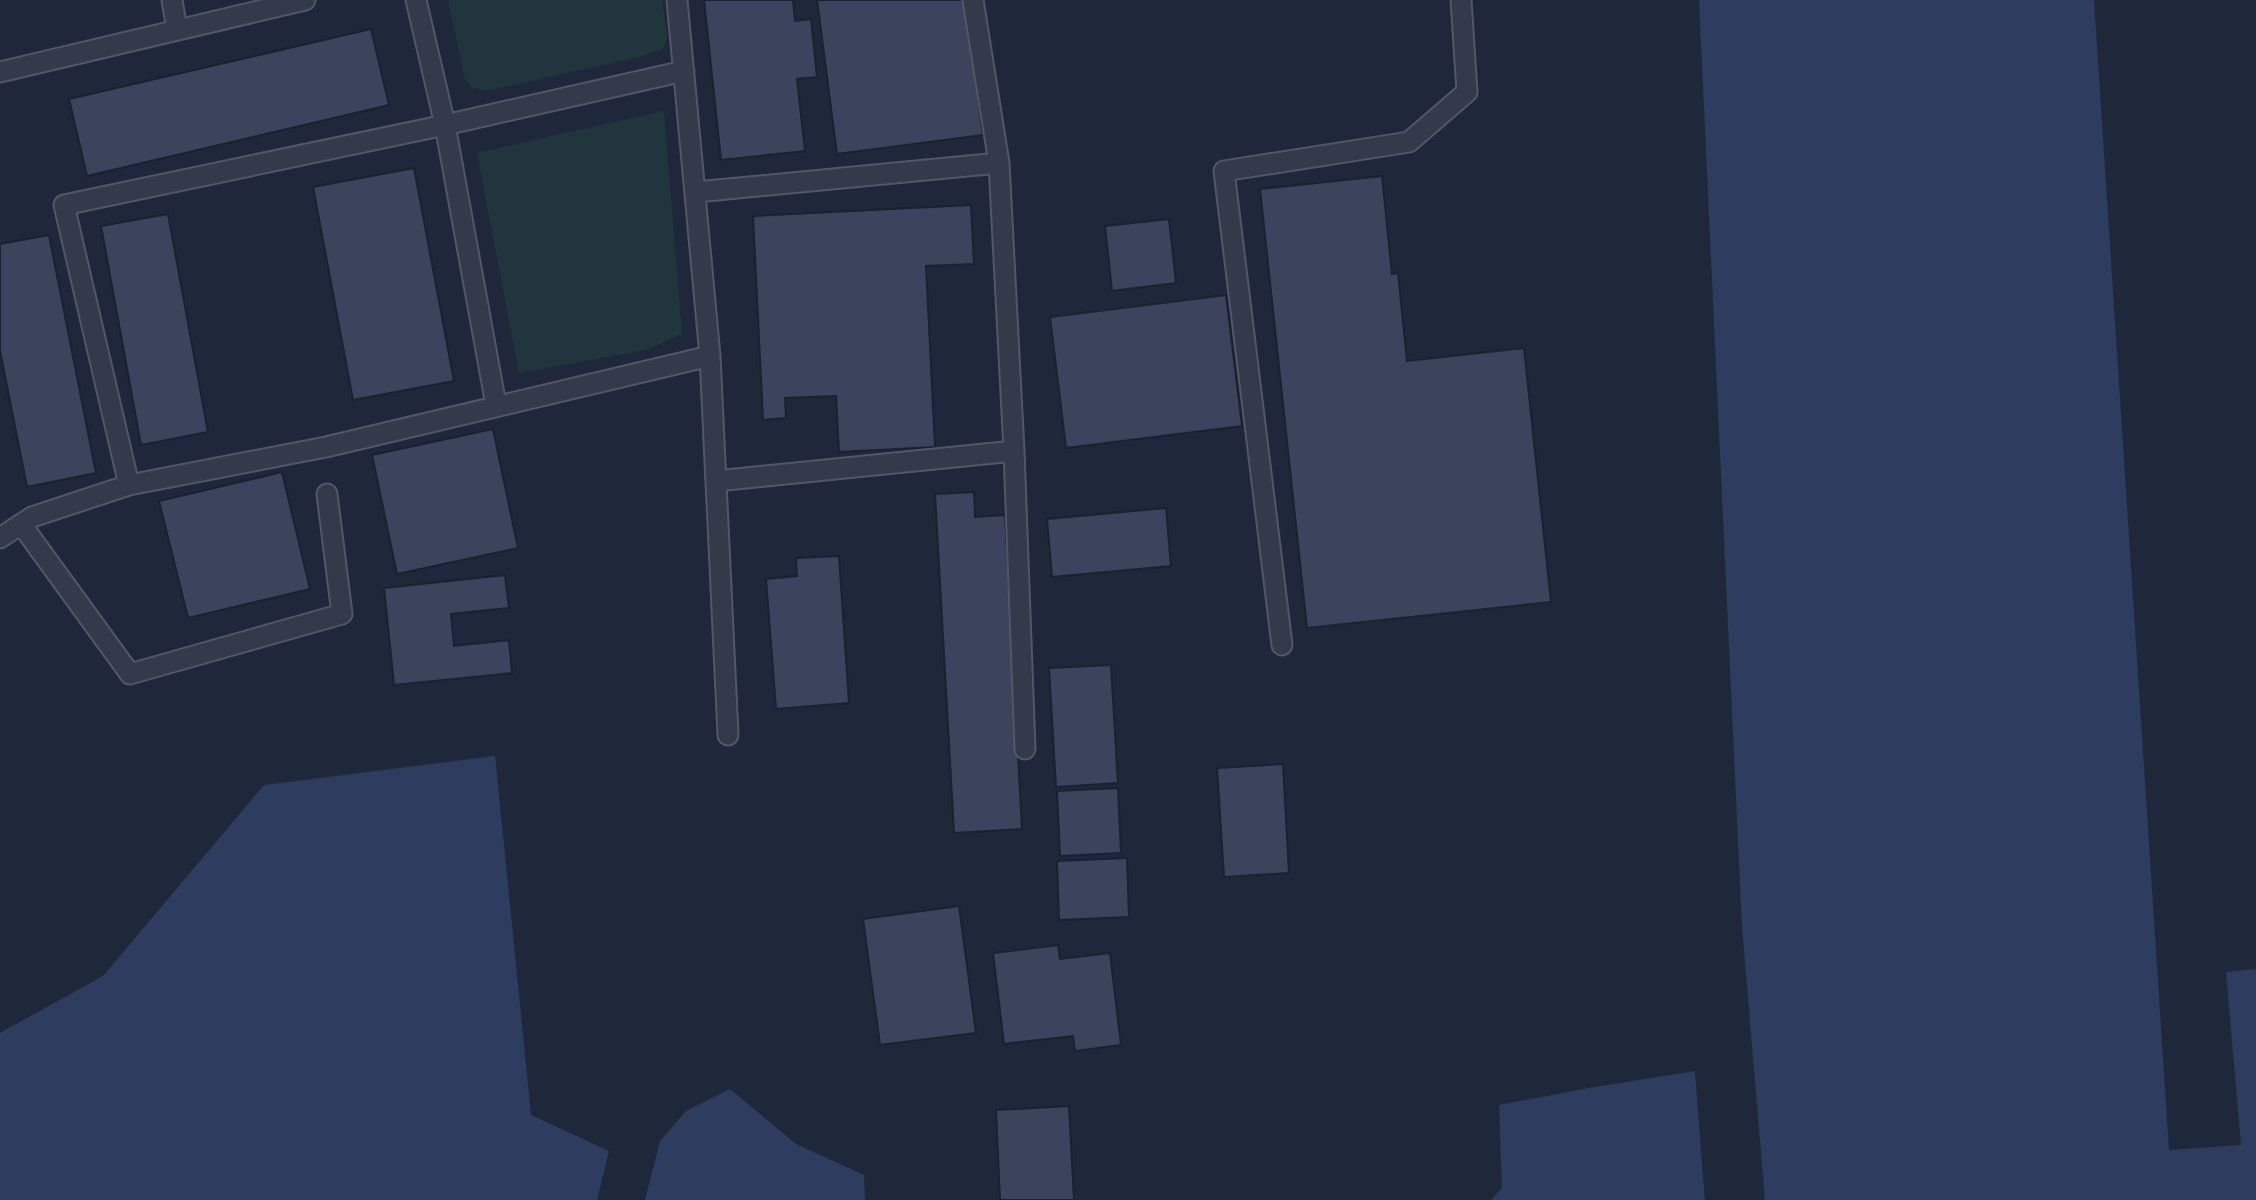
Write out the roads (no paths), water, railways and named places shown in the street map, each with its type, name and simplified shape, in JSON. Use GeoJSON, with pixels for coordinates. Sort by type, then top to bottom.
{"type":"FeatureCollection","features":[{"type":"Feature","properties":{"kind":"lane"},"geometry":{"type":"LineString","coordinates":[[172,0],[177,30]]}},
{"type":"Feature","properties":{"kind":"lane"},"geometry":{"type":"LineString","coordinates":[[0,72],[305,0]]}},
{"type":"Feature","properties":{"kind":"lane"},"geometry":{"type":"LineString","coordinates":[[416,0],[445,125],[496,405]]}},
{"type":"Feature","properties":{"kind":"lane"},"geometry":{"type":"LineString","coordinates":[[677,0],[710,356],[728,735]]}},
{"type":"Feature","properties":{"kind":"lane"},"geometry":{"type":"LineString","coordinates":[[973,0],[999,163],[1014,451],[1025,749]]}},
{"type":"Feature","properties":{"kind":"lane"},"geometry":{"type":"LineString","coordinates":[[1282,645],[1224,171],[1409,142],[1467,92],[1461,0]]}},
{"type":"Feature","properties":{"kind":"lane"},"geometry":{"type":"LineString","coordinates":[[129,485],[64,205],[445,125],[684,71]]}},
{"type":"Feature","properties":{"kind":"lane"},"geometry":{"type":"LineString","coordinates":[[695,192],[999,163]]}},
{"type":"Feature","properties":{"kind":"lane"},"geometry":{"type":"LineString","coordinates":[[0,538],[32,517],[129,485],[326,447],[710,356]]}},
{"type":"Feature","properties":{"kind":"lane"},"geometry":{"type":"LineString","coordinates":[[716,481],[1014,451]]}},
{"type":"Feature","properties":{"kind":"lane"},"geometry":{"type":"LineString","coordinates":[[21,524],[130,674],[342,614],[327,494]]}},
{"type":"Feature","properties":{"kind":"water"},"geometry":{"type":"Polygon","coordinates":[[[1699,0],[2094,0],[2169,1150],[2241,1145],[2226,972],[2256,969],[2256,1200],[1765,1200],[1742,927],[1699,0]]]}},
{"type":"Feature","properties":{"kind":"water"},"geometry":{"type":"Polygon","coordinates":[[[495,756],[531,1115],[609,1151],[597,1200],[0,1200],[0,1033],[103,976],[264,785],[495,756]]]}},
{"type":"Feature","properties":{"kind":"water"},"geometry":{"type":"Polygon","coordinates":[[[1695,1071],[1705,1200],[1491,1200],[1502,1188],[1499,1105],[1695,1071]]]}},
{"type":"Feature","properties":{"kind":"water"},"geometry":{"type":"Polygon","coordinates":[[[730,1089],[796,1144],[864,1175],[865,1200],[645,1200],[660,1141],[686,1111],[730,1089]]]}}]}
